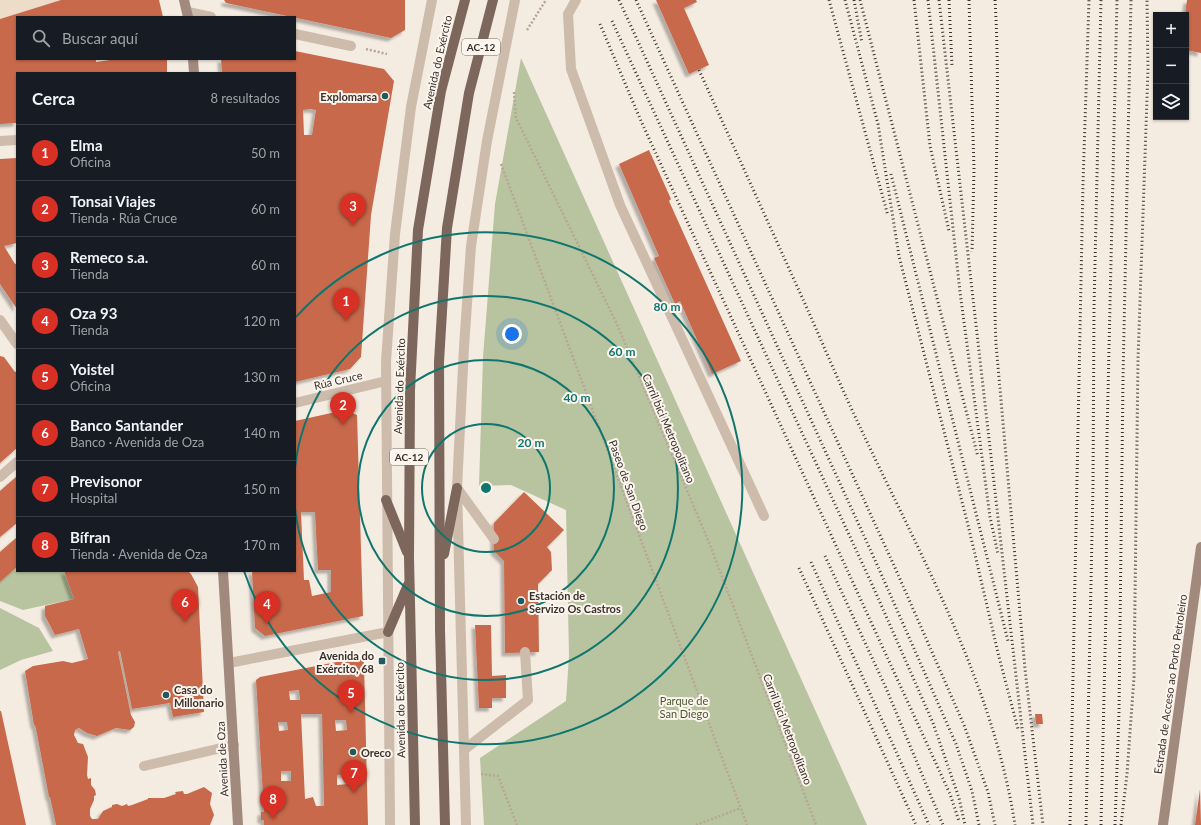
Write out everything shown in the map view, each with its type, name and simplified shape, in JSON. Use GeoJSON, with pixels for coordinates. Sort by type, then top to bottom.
{"type":"FeatureCollection","features":[{"type":"Feature","properties":{"kind":"main road","name":"Avenida do Exército"},"geometry":{"type":"LineString","coordinates":[[415,825],[409,558],[410,390],[418,230],[441,91],[465,0]]}},
{"type":"Feature","properties":{"kind":"main road","name":"AC-12"},"geometry":{"type":"LineString","coordinates":[[445,825],[440,577],[440,346],[447,228],[469,93],[493,0]]}},
{"type":"Feature","properties":{"kind":"main road"},"geometry":{"type":"LineString","coordinates":[[440,577],[457,488]]}},
{"type":"Feature","properties":{"kind":"main road"},"geometry":{"type":"LineString","coordinates":[[386,500],[409,558]]}},
{"type":"Feature","properties":{"kind":"main road"},"geometry":{"type":"LineString","coordinates":[[388,632],[409,581]]}},
{"type":"Feature","properties":{"kind":"street"},"geometry":{"type":"LineString","coordinates":[[184,0],[188,14],[203,16]]}},
{"type":"Feature","properties":{"kind":"street","name":"Avenida do Exército"},"geometry":{"type":"LineString","coordinates":[[390,825],[386,381],[394,234],[411,107],[432,0]]}},
{"type":"Feature","properties":{"kind":"street"},"geometry":{"type":"LineString","coordinates":[[466,825],[457,488],[471,246],[487,141],[515,0]]}},
{"type":"Feature","properties":{"kind":"street"},"geometry":{"type":"LineString","coordinates":[[576,0],[568,14],[571,69],[620,205],[764,516]]}},
{"type":"Feature","properties":{"kind":"street"},"geometry":{"type":"LineString","coordinates":[[296,34],[351,46]]}},
{"type":"Feature","properties":{"kind":"street"},"geometry":{"type":"LineString","coordinates":[[193,60],[194,72]]}},
{"type":"Feature","properties":{"kind":"street"},"geometry":{"type":"LineString","coordinates":[[0,141],[16,140]]}},
{"type":"Feature","properties":{"kind":"street"},"geometry":{"type":"LineString","coordinates":[[1,326],[16,343]]}},
{"type":"Feature","properties":{"kind":"street","name":"Rúa Cruce"},"geometry":{"type":"LineString","coordinates":[[296,403],[386,381]]}},
{"type":"Feature","properties":{"kind":"street"},"geometry":{"type":"LineString","coordinates":[[0,477],[16,463]]}},
{"type":"Feature","properties":{"kind":"street"},"geometry":{"type":"LineString","coordinates":[[457,488],[494,539]]}},
{"type":"Feature","properties":{"kind":"street","name":"Estrada de Acceso ao Porto Petroleiro"},"geometry":{"type":"LineString","coordinates":[[1163,825],[1201,547]]}},
{"type":"Feature","properties":{"kind":"street","name":"Avenida de Oza"},"geometry":{"type":"LineString","coordinates":[[223,572],[238,825]]}},
{"type":"Feature","properties":{"kind":"street"},"geometry":{"type":"LineString","coordinates":[[228,663],[388,632]]}},
{"type":"Feature","properties":{"kind":"street"},"geometry":{"type":"LineString","coordinates":[[465,749],[528,700],[525,652]]}},
{"type":"Feature","properties":{"kind":"street"},"geometry":{"type":"LineString","coordinates":[[144,766],[234,746]]}},
{"type":"Feature","properties":{"kind":"path"},"geometry":{"type":"LineString","coordinates":[[524,35],[546,0]]}},
{"type":"Feature","properties":{"kind":"path"},"geometry":{"type":"LineString","coordinates":[[351,46],[387,54]]}},
{"type":"Feature","properties":{"kind":"path","name":"Carril bici Metropolitano"},"geometry":{"type":"LineString","coordinates":[[514,88],[516,118],[619,329],[710,545],[816,825]]}},
{"type":"Feature","properties":{"kind":"path","name":"Paseo de San Diego"},"geometry":{"type":"LineString","coordinates":[[499,159],[747,825]]}},
{"type":"Feature","properties":{"kind":"path"},"geometry":{"type":"LineString","coordinates":[[476,774],[498,776],[517,825]]}},
{"type":"Feature","properties":{"kind":"path"},"geometry":{"type":"LineString","coordinates":[[696,825],[741,808]]}},
{"type":"Feature","properties":{"kind":"green space","name":"Parque de San Diego"},"geometry":{"type":"Polygon","coordinates":[[[521,58],[867,825],[484,825],[480,758],[566,701],[569,656],[566,510],[511,485],[479,486],[483,357],[495,204],[521,58]]]}},
{"type":"Feature","properties":{"kind":"green space"},"geometry":{"type":"Polygon","coordinates":[[[16,568],[16,572],[64,572],[74,599],[23,610],[0,601],[0,582],[16,568]]]}},
{"type":"Feature","properties":{"kind":"green space"},"geometry":{"type":"Polygon","coordinates":[[[0,608],[39,628],[53,651],[21,660],[0,670],[0,608]]]}},
{"type":"Feature","properties":{"kind":"shaded area"},"geometry":{"type":"Polygon","coordinates":[[[0,0],[61,0],[0,19],[0,0]]]}},
{"type":"Feature","properties":{"kind":"building"},"geometry":{"type":"Polygon","coordinates":[[[61,0],[159,0],[163,16],[16,16],[16,60],[96,60],[96,62],[110,60],[167,60],[167,72],[16,72],[16,123],[0,124],[0,19],[61,0]]]}},
{"type":"Feature","properties":{"kind":"building"},"geometry":{"type":"Polygon","coordinates":[[[224,0],[405,0],[405,30],[391,38],[296,18],[296,16],[287,16],[226,3],[224,0]]]}},
{"type":"Feature","properties":{"kind":"building"},"geometry":{"type":"Polygon","coordinates":[[[656,0],[696,0],[697,2],[684,8],[709,65],[689,74],[656,0]]]}},
{"type":"Feature","properties":{"kind":"building"},"geometry":{"type":"Polygon","coordinates":[[[1187,0],[1201,0],[1201,53],[1189,51],[1189,12],[1185,12],[1187,0]]]}},
{"type":"Feature","properties":{"kind":"building"},"geometry":{"type":"Polygon","coordinates":[[[296,51],[384,69],[394,81],[371,215],[361,357],[350,369],[296,382],[296,72],[222,72],[221,60],[296,60],[296,51]],[[303,110],[304,135],[312,135],[316,110],[303,110]]]}},
{"type":"Feature","properties":{"kind":"building"},"geometry":{"type":"Polygon","coordinates":[[[649,150],[671,199],[669,201],[741,361],[712,374],[680,301],[675,304],[654,258],[659,256],[619,164],[649,150]]]}},
{"type":"Feature","properties":{"kind":"building"},"geometry":{"type":"Polygon","coordinates":[[[16,158],[16,243],[4,246],[16,264],[16,308],[0,284],[0,159],[16,158]]]}},
{"type":"Feature","properties":{"kind":"building"},"geometry":{"type":"Polygon","coordinates":[[[0,356],[4,357],[16,372],[16,449],[0,463],[0,356]]]}},
{"type":"Feature","properties":{"kind":"building"},"geometry":{"type":"Polygon","coordinates":[[[345,410],[357,415],[363,616],[265,636],[255,628],[252,572],[296,572],[296,421],[345,410]],[[301,512],[304,580],[309,580],[312,596],[331,592],[331,570],[318,570],[315,512],[301,512]]]}},
{"type":"Feature","properties":{"kind":"building"},"geometry":{"type":"Polygon","coordinates":[[[16,477],[16,524],[0,537],[0,491],[16,477]]]}},
{"type":"Feature","properties":{"kind":"building"},"geometry":{"type":"Polygon","coordinates":[[[524,492],[564,530],[547,547],[551,552],[552,570],[538,584],[539,652],[505,653],[504,561],[494,551],[494,523],[524,492]]]}},
{"type":"Feature","properties":{"kind":"building"},"geometry":{"type":"Polygon","coordinates":[[[16,538],[16,568],[0,582],[0,552],[16,538]]]}},
{"type":"Feature","properties":{"kind":"building"},"geometry":{"type":"Polygon","coordinates":[[[64,572],[189,572],[191,574],[198,587],[204,712],[173,717],[170,703],[132,709],[120,651],[118,652],[131,715],[135,722],[134,727],[130,730],[116,728],[97,736],[87,733],[79,728],[75,730],[74,735],[78,743],[83,744],[88,757],[87,775],[88,779],[91,778],[91,785],[95,790],[96,795],[94,796],[90,809],[90,816],[92,819],[98,819],[103,811],[112,807],[112,805],[117,804],[122,806],[127,804],[128,806],[148,798],[164,798],[176,794],[175,792],[183,791],[184,794],[187,794],[204,787],[212,793],[210,804],[214,815],[210,825],[56,825],[34,725],[25,671],[33,666],[63,661],[72,663],[88,659],[79,629],[55,635],[45,616],[45,606],[74,599],[64,572]]]}},
{"type":"Feature","properties":{"kind":"building"},"geometry":{"type":"Polygon","coordinates":[[[475,625],[491,625],[492,676],[506,675],[506,698],[492,698],[492,708],[479,708],[475,625]]]}},
{"type":"Feature","properties":{"kind":"building"},"geometry":{"type":"Polygon","coordinates":[[[357,658],[362,659],[364,663],[368,825],[264,825],[264,820],[261,820],[261,812],[264,812],[256,680],[260,677],[357,658]],[[299,690],[289,691],[290,700],[300,700],[299,690]],[[301,714],[305,799],[313,797],[316,806],[324,806],[322,714],[301,714]],[[335,720],[336,731],[347,730],[346,720],[335,720]],[[278,722],[279,731],[288,730],[287,722],[278,722]],[[281,771],[281,781],[291,781],[291,771],[281,771]],[[348,774],[337,775],[337,785],[348,784],[348,774]]]}},
{"type":"Feature","properties":{"kind":"building"},"geometry":{"type":"Polygon","coordinates":[[[1,711],[26,825],[0,825],[1,711]]]}},
{"type":"Feature","properties":{"kind":"building"},"geometry":{"type":"Polygon","coordinates":[[[1035,714],[1042,714],[1043,724],[1036,724],[1035,714]]]}},
{"type":"Feature","properties":{"kind":"building"},"geometry":{"type":"Polygon","coordinates":[[[1200,789],[1201,825],[1195,825],[1200,789]]]}},
{"type":"Feature","properties":{"kind":"railway"},"geometry":{"type":"LineString","coordinates":[[619,0],[875,560],[956,744],[972,791],[979,825]]}},
{"type":"Feature","properties":{"kind":"railway"},"geometry":{"type":"LineString","coordinates":[[636,0],[896,570],[964,725],[988,792],[995,825]]}},
{"type":"Feature","properties":{"kind":"railway"},"geometry":{"type":"LineString","coordinates":[[829,0],[888,216]]}},
{"type":"Feature","properties":{"kind":"railway"},"geometry":{"type":"LineString","coordinates":[[845,0],[878,124],[899,256],[969,529],[999,657],[1018,729]]}},
{"type":"Feature","properties":{"kind":"railway"},"geometry":{"type":"LineString","coordinates":[[854,0],[862,43]]}},
{"type":"Feature","properties":{"kind":"railway"},"geometry":{"type":"LineString","coordinates":[[860,0],[978,457]]}},
{"type":"Feature","properties":{"kind":"railway"},"geometry":{"type":"LineString","coordinates":[[914,0],[930,146],[949,231]]}},
{"type":"Feature","properties":{"kind":"railway"},"geometry":{"type":"LineString","coordinates":[[928,0],[960,292],[990,517],[998,554]]}},
{"type":"Feature","properties":{"kind":"railway"},"geometry":{"type":"LineString","coordinates":[[939,0],[1033,825]]}},
{"type":"Feature","properties":{"kind":"railway"},"geometry":{"type":"LineString","coordinates":[[949,0],[952,66]]}},
{"type":"Feature","properties":{"kind":"railway"},"geometry":{"type":"LineString","coordinates":[[969,0],[974,169],[972,252]]}},
{"type":"Feature","properties":{"kind":"railway"},"geometry":{"type":"LineString","coordinates":[[995,0],[997,43],[995,258],[996,344],[1025,669],[1043,825]]}},
{"type":"Feature","properties":{"kind":"railway"},"geometry":{"type":"LineString","coordinates":[[1070,825],[1083,183],[1089,0]]}},
{"type":"Feature","properties":{"kind":"railway"},"geometry":{"type":"LineString","coordinates":[[1086,825],[1093,486],[1094,308],[1101,0]]}},
{"type":"Feature","properties":{"kind":"railway"},"geometry":{"type":"LineString","coordinates":[[1101,825],[1106,610],[1107,436],[1117,0]]}},
{"type":"Feature","properties":{"kind":"railway"},"geometry":{"type":"LineString","coordinates":[[1115,825],[1119,712],[1123,378],[1131,0]]}},
{"type":"Feature","properties":{"kind":"railway"},"geometry":{"type":"LineString","coordinates":[[1121,825],[1127,774],[1134,677],[1138,359],[1148,69],[1147,0]]}},
{"type":"Feature","properties":{"kind":"railway"},"geometry":{"type":"LineString","coordinates":[[612,21],[875,591],[933,723],[959,798],[965,825]]}},
{"type":"Feature","properties":{"kind":"railway"},"geometry":{"type":"LineString","coordinates":[[600,24],[641,121],[950,794],[959,821]]}},
{"type":"Feature","properties":{"kind":"railway"},"geometry":{"type":"LineString","coordinates":[[699,70],[852,410],[952,621],[972,670],[990,721],[1004,772],[1015,825]]}},
{"type":"Feature","properties":{"kind":"railway"},"geometry":{"type":"LineString","coordinates":[[891,174],[1008,641]]}},
{"type":"Feature","properties":{"kind":"railway"},"geometry":{"type":"LineString","coordinates":[[825,556],[886,688],[943,825]]}},
{"type":"Feature","properties":{"kind":"railway"},"geometry":{"type":"LineString","coordinates":[[811,562],[929,825]]}},
{"type":"Feature","properties":{"kind":"railway"},"geometry":{"type":"LineString","coordinates":[[799,568],[916,825]]}},
{"type":"Feature","properties":{"kind":"place","name":"Explomarsa"},"geometry":{"type":"Point","coordinates":[385,96]}},
{"type":"Feature","properties":{"kind":"place","name":"Remeco s.a."},"geometry":{"type":"Point","coordinates":[353,226]}},
{"type":"Feature","properties":{"kind":"place","name":"Elma"},"geometry":{"type":"Point","coordinates":[346,321]}},
{"type":"Feature","properties":{"kind":"place","name":"Tonsai Viajes"},"geometry":{"type":"Point","coordinates":[343,425]}},
{"type":"Feature","properties":{"kind":"place","name":"Estación de Servizo Os Castros"},"geometry":{"type":"Point","coordinates":[521,601]}},
{"type":"Feature","properties":{"kind":"place","name":"Banco Santander"},"geometry":{"type":"Point","coordinates":[185,622]}},
{"type":"Feature","properties":{"kind":"place","name":"Oza 93"},"geometry":{"type":"Point","coordinates":[267,624]}},
{"type":"Feature","properties":{"kind":"place","name":"Avenida do Exército, 68"},"geometry":{"type":"Point","coordinates":[382,661]}},
{"type":"Feature","properties":{"kind":"place","name":"Casa do Millonario"},"geometry":{"type":"Point","coordinates":[166,695]}},
{"type":"Feature","properties":{"kind":"place","name":"Yoistel"},"geometry":{"type":"Point","coordinates":[351,713]}},
{"type":"Feature","properties":{"kind":"place","name":"Oreco"},"geometry":{"type":"Point","coordinates":[353,752]}},
{"type":"Feature","properties":{"kind":"place","name":"Previsonor"},"geometry":{"type":"Point","coordinates":[354,793]}},
{"type":"Feature","properties":{"kind":"place","name":"Bífran"},"geometry":{"type":"Point","coordinates":[273,819]}}]}
